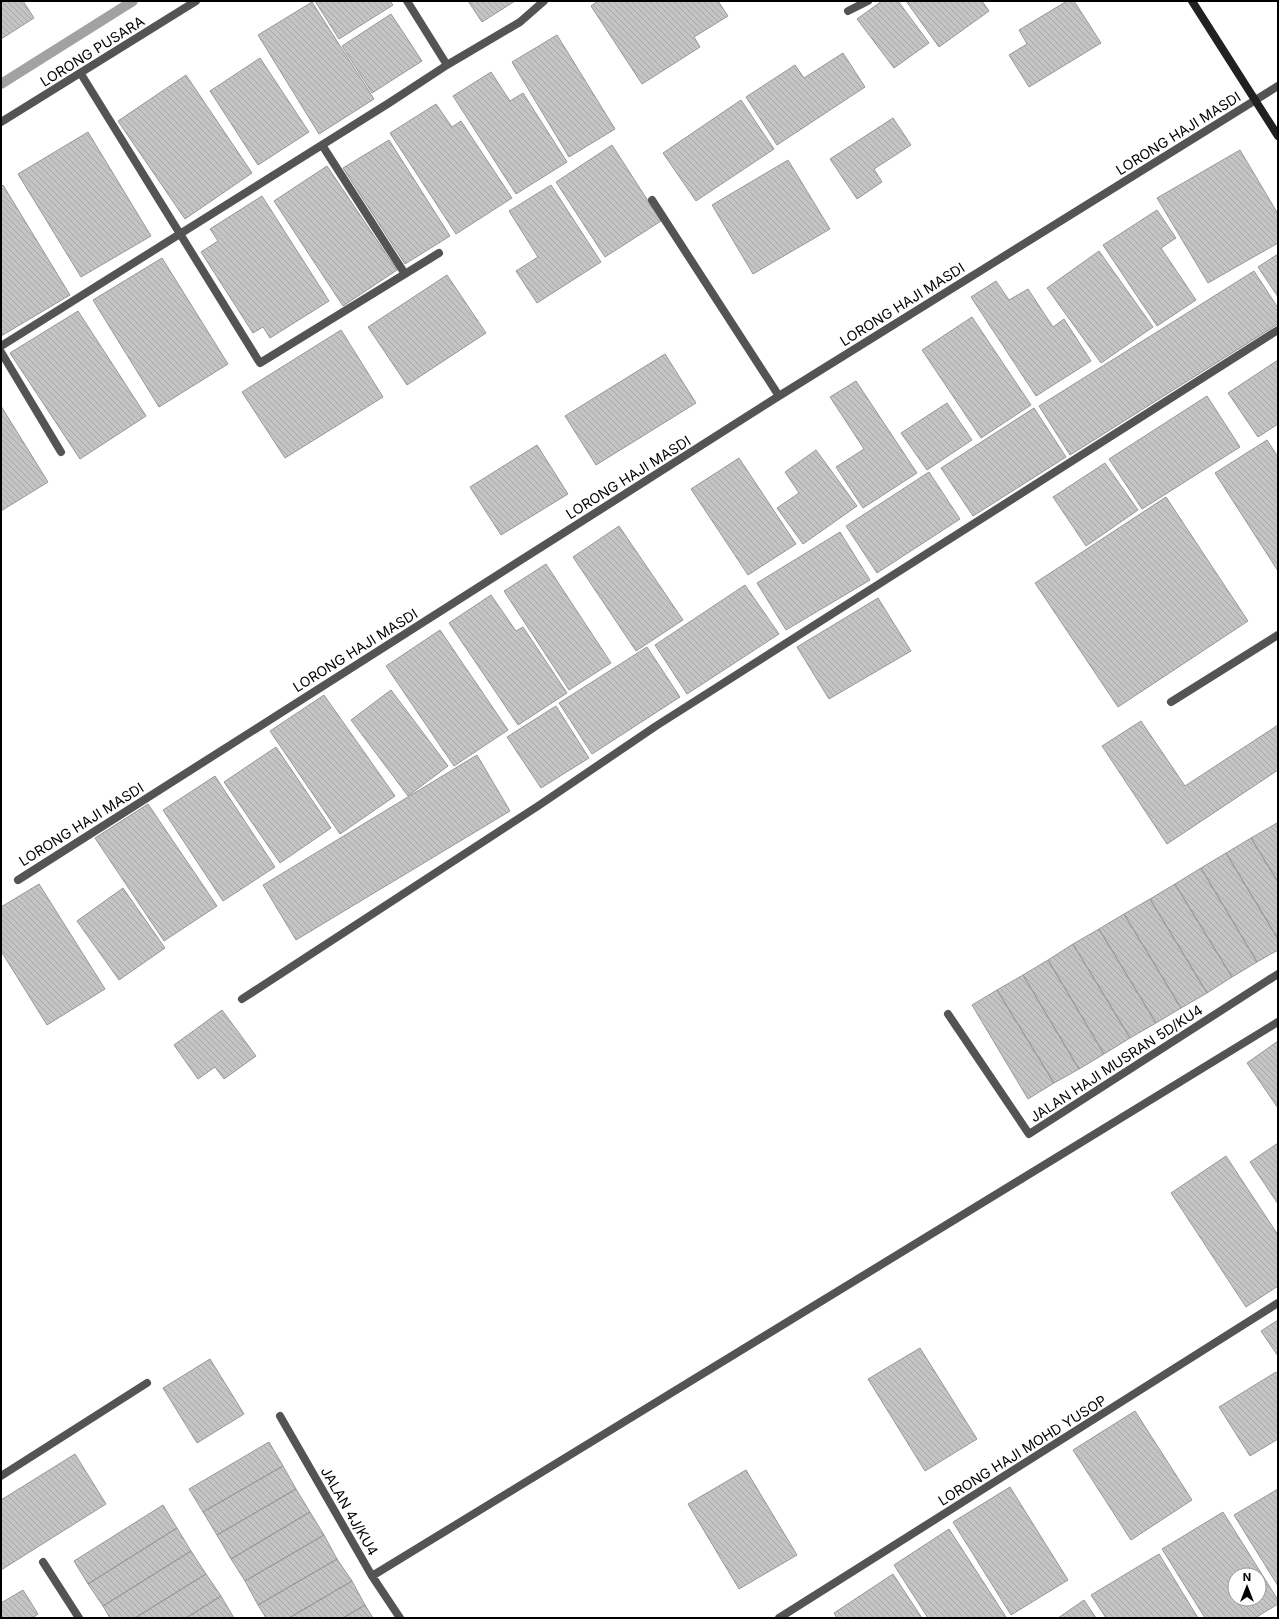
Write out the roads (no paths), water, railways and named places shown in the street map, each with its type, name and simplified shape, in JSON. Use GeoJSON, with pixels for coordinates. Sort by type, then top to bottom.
{"type":"FeatureCollection","features":[{"type":"Feature","properties":{"kind":"street","name":"LORONG PUSARA"},"geometry":{"type":"LineString","coordinates":[[1,122],[81,74],[196,1]]}},
{"type":"Feature","properties":{"kind":"street"},"geometry":{"type":"LineString","coordinates":[[407,1],[447,65]]}},
{"type":"Feature","properties":{"kind":"street"},"geometry":{"type":"LineString","coordinates":[[1,346],[447,65],[520,22],[544,1]]}},
{"type":"Feature","properties":{"kind":"street"},"geometry":{"type":"LineString","coordinates":[[848,11],[868,1]]}},
{"type":"Feature","properties":{"kind":"street"},"geometry":{"type":"LineString","coordinates":[[1192,1],[1278,136]]}},
{"type":"Feature","properties":{"kind":"street"},"geometry":{"type":"LineString","coordinates":[[81,74],[260,363],[439,253]]}},
{"type":"Feature","properties":{"kind":"street","name":"LORONG HAJI MASDI"},"geometry":{"type":"LineString","coordinates":[[18,880],[779,396],[1278,86]]}},
{"type":"Feature","properties":{"kind":"street"},"geometry":{"type":"LineString","coordinates":[[322,145],[405,274]]}},
{"type":"Feature","properties":{"kind":"street"},"geometry":{"type":"LineString","coordinates":[[652,200],[779,396]]}},
{"type":"Feature","properties":{"kind":"street"},"geometry":{"type":"LineString","coordinates":[[242,999],[538,806],[656,726],[1278,330]]}},
{"type":"Feature","properties":{"kind":"street"},"geometry":{"type":"LineString","coordinates":[[1,352],[61,452]]}},
{"type":"Feature","properties":{"kind":"street"},"geometry":{"type":"LineString","coordinates":[[1170,702],[1278,635]]}},
{"type":"Feature","properties":{"kind":"street","name":"JALAN HAJI MUSRAN 5D/KU4"},"geometry":{"type":"LineString","coordinates":[[948,1014],[1029,1134],[1278,974]]}},
{"type":"Feature","properties":{"kind":"street"},"geometry":{"type":"LineString","coordinates":[[372,1576],[1278,1022]]}},
{"type":"Feature","properties":{"kind":"street","name":"LORONG HAJI MOHD YUSOP"},"geometry":{"type":"LineString","coordinates":[[779,1618],[1278,1303]]}},
{"type":"Feature","properties":{"kind":"street"},"geometry":{"type":"LineString","coordinates":[[1,1476],[147,1383]]}},
{"type":"Feature","properties":{"kind":"street","name":"JALAN 4J/KU4"},"geometry":{"type":"LineString","coordinates":[[280,1416],[372,1576],[400,1618]]}},
{"type":"Feature","properties":{"kind":"street"},"geometry":{"type":"LineString","coordinates":[[43,1562],[79,1618]]}},
{"type":"Feature","properties":{"kind":"waterway"},"geometry":{"type":"LineString","coordinates":[[1,84],[133,1]]}}]}
